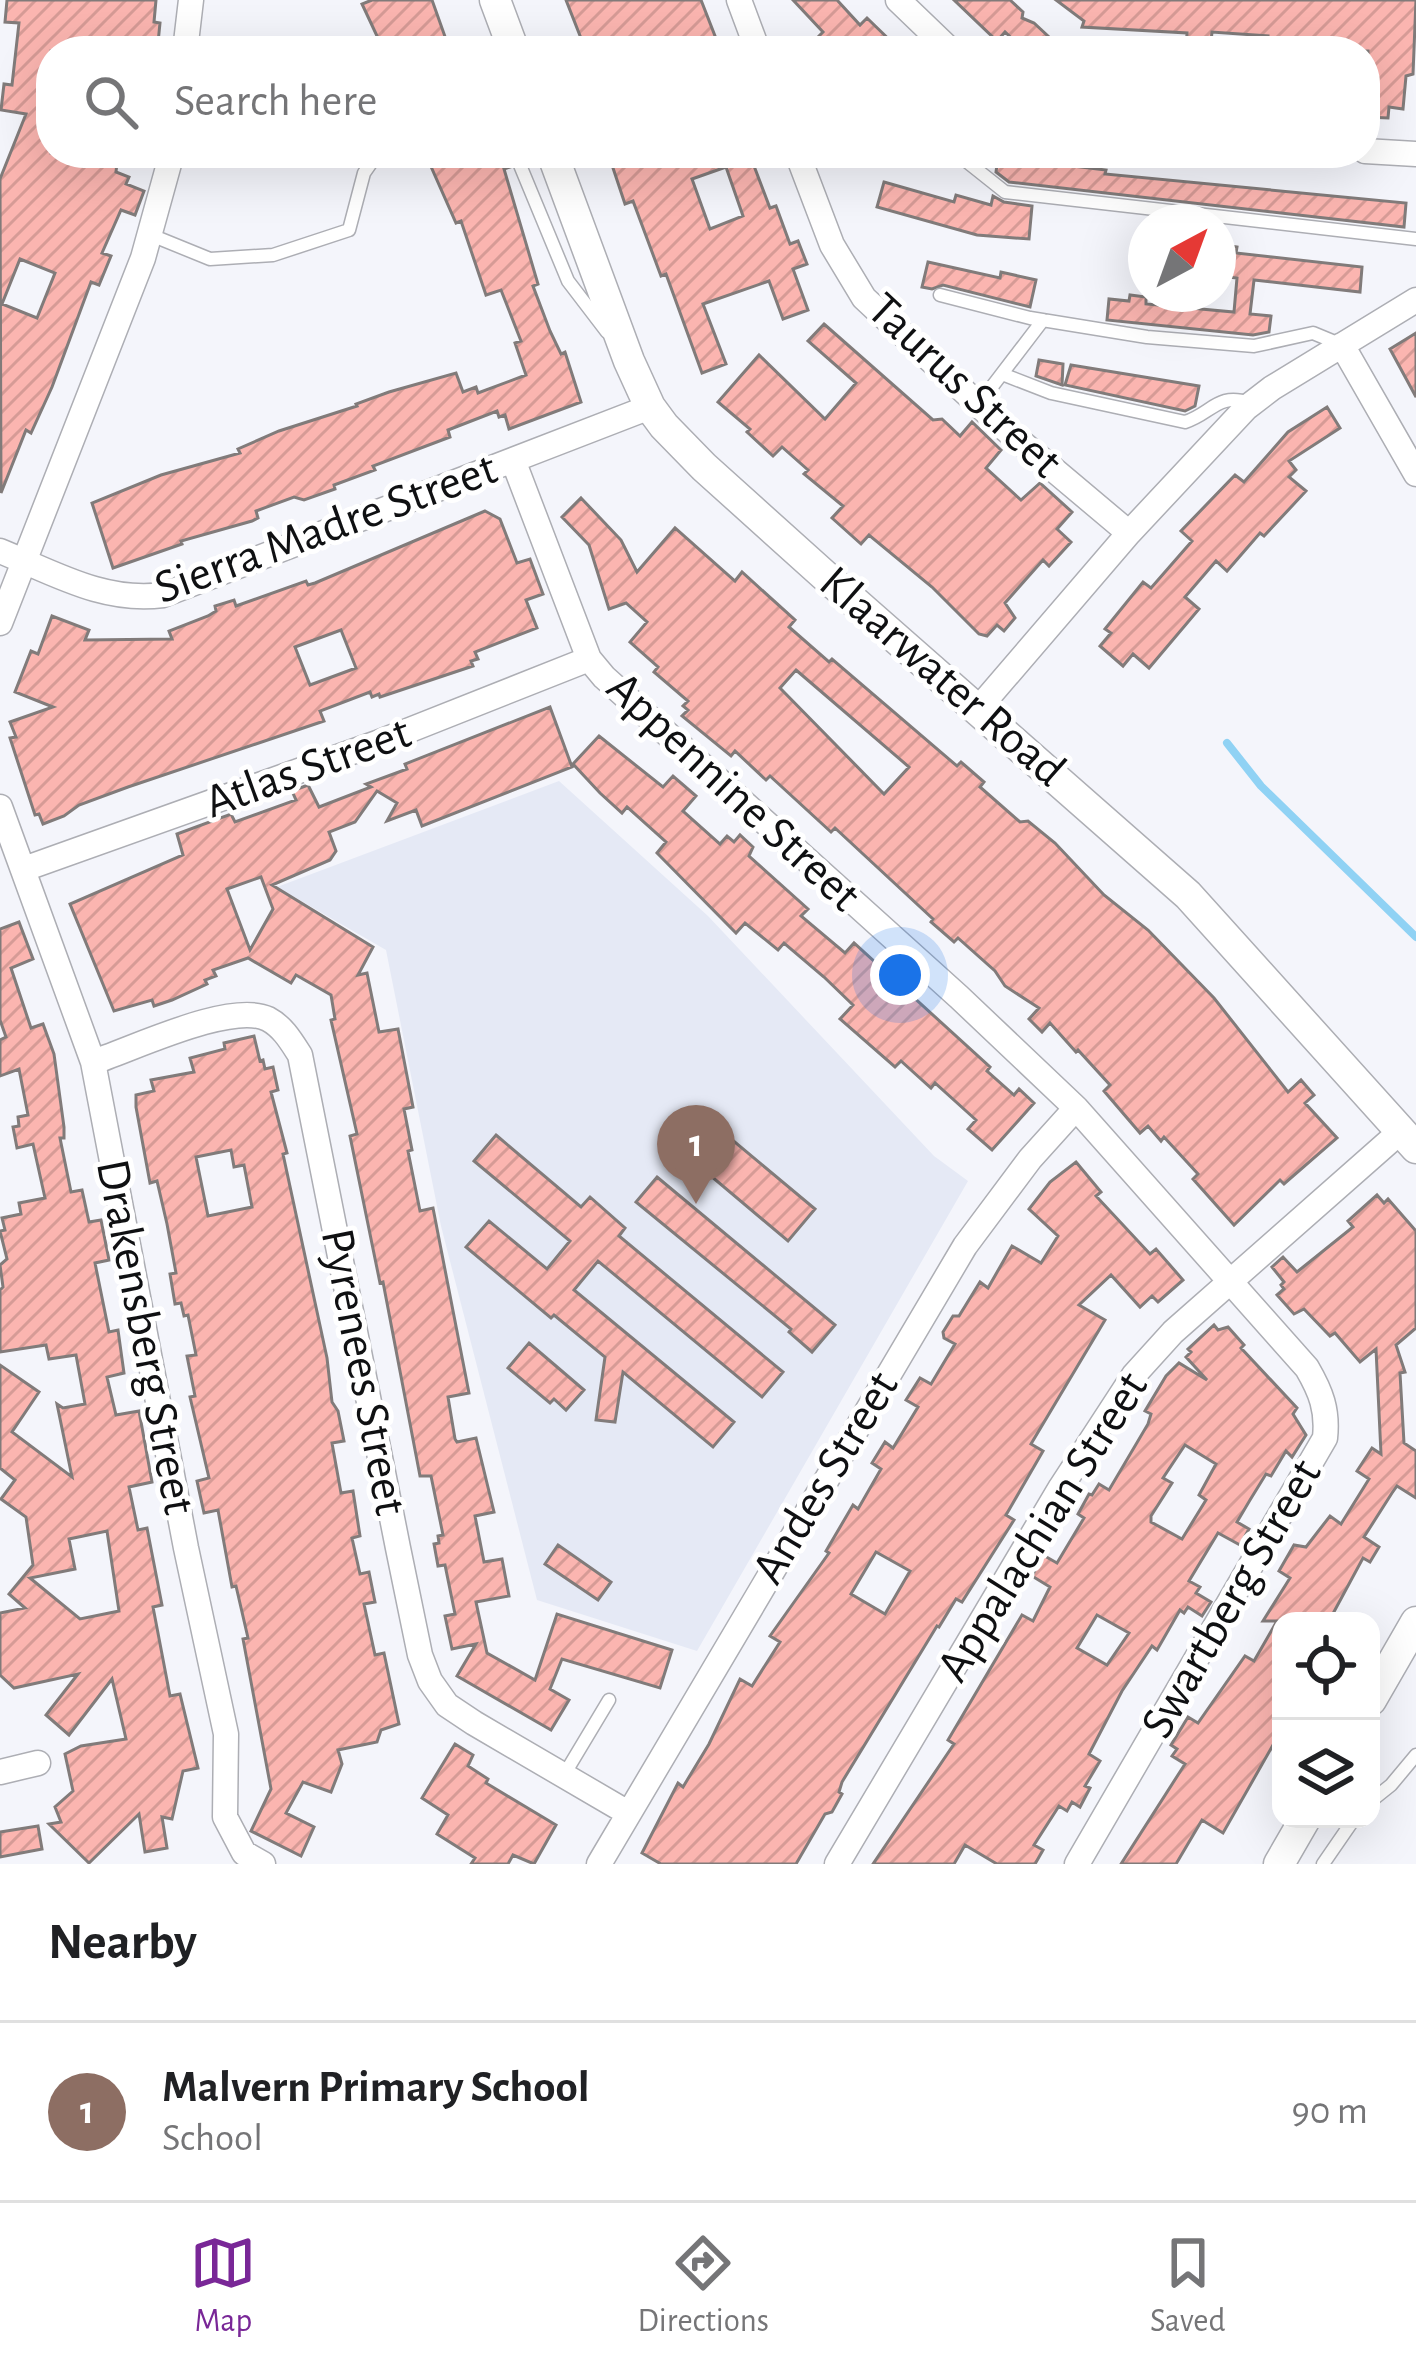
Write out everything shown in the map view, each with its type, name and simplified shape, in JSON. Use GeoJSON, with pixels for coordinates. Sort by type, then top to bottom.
{"type":"FeatureCollection","features":[{"type":"Feature","properties":{"kind":"street"},"geometry":{"type":"LineString","coordinates":[[186,36],[191,0]]}},
{"type":"Feature","properties":{"kind":"street"},"geometry":{"type":"LineString","coordinates":[[495,0],[508,36]]}},
{"type":"Feature","properties":{"kind":"street"},"geometry":{"type":"LineString","coordinates":[[739,0],[752,36]]}},
{"type":"Feature","properties":{"kind":"street"},"geometry":{"type":"LineString","coordinates":[[898,0],[935,36]]}},
{"type":"Feature","properties":{"kind":"street"},"geometry":{"type":"LineString","coordinates":[[1380,153],[1416,154]]}},
{"type":"Feature","properties":{"kind":"street"},"geometry":{"type":"LineString","coordinates":[[0,623],[12,556],[151,235],[168,168]]}},
{"type":"Feature","properties":{"kind":"street","name":"Klaarwater Road"},"geometry":{"type":"LineString","coordinates":[[558,168],[650,407],[704,467],[1188,895],[1408,1140]]}},
{"type":"Feature","properties":{"kind":"street","name":"Taurus Street"},"geometry":{"type":"LineString","coordinates":[[803,168],[832,245],[864,298],[978,405],[1129,533]]}},
{"type":"Feature","properties":{"kind":"street"},"geometry":{"type":"LineString","coordinates":[[978,709],[1129,533],[1252,404],[1416,300]]}},
{"type":"Feature","properties":{"kind":"street"},"geometry":{"type":"LineString","coordinates":[[1342,345],[1416,474]]}},
{"type":"Feature","properties":{"kind":"street","name":"Sierra Madre Street"},"geometry":{"type":"LineString","coordinates":[[12,556],[112,596],[163,595],[650,407]]}},
{"type":"Feature","properties":{"kind":"street","name":"Appennine Street"},"geometry":{"type":"LineString","coordinates":[[513,460],[589,659],[628,700],[1076,1108],[1230,1280]]}},
{"type":"Feature","properties":{"kind":"street","name":"Atlas Street"},"geometry":{"type":"LineString","coordinates":[[24,869],[377,743],[589,659]]}},
{"type":"Feature","properties":{"kind":"street","name":"Drakensberg Street"},"geometry":{"type":"LineString","coordinates":[[0,807],[93,1062],[226,1734],[225,1817],[244,1853],[263,1864]]}},
{"type":"Feature","properties":{"kind":"street","name":"Pyrenees Street"},"geometry":{"type":"LineString","coordinates":[[93,1062],[227,1016],[253,1014],[273,1021],[287,1034],[300,1055],[411,1612],[430,1681],[447,1705],[628,1813]]}},
{"type":"Feature","properties":{"kind":"street","name":"Andes Street"},"geometry":{"type":"LineString","coordinates":[[599,1864],[965,1246],[1030,1159],[1076,1108]]}},
{"type":"Feature","properties":{"kind":"street","name":"Appalachian Street"},"geometry":{"type":"LineString","coordinates":[[837,1864],[1133,1376],[1230,1280],[1408,1140]]}},
{"type":"Feature","properties":{"kind":"street","name":"Swartberg Street"},"geometry":{"type":"LineString","coordinates":[[1077,1864],[1325,1438],[1328,1414],[1307,1367],[1230,1280]]}},
{"type":"Feature","properties":{"kind":"street"},"geometry":{"type":"LineString","coordinates":[[1380,1684],[1416,1622]]}},
{"type":"Feature","properties":{"kind":"street"},"geometry":{"type":"LineString","coordinates":[[0,1772],[38,1763]]}},
{"type":"Feature","properties":{"kind":"street"},"geometry":{"type":"LineString","coordinates":[[1279,1864],[1300,1828]]}},
{"type":"Feature","properties":{"kind":"lane"},"geometry":{"type":"LineString","coordinates":[[151,235],[210,259],[273,255],[350,230],[367,168]]}},
{"type":"Feature","properties":{"kind":"lane"},"geometry":{"type":"LineString","coordinates":[[521,168],[568,281],[629,361]]}},
{"type":"Feature","properties":{"kind":"lane"},"geometry":{"type":"LineString","coordinates":[[974,168],[1005,193],[1416,239]]}},
{"type":"Feature","properties":{"kind":"lane"},"geometry":{"type":"LineString","coordinates":[[940,296],[1127,334],[1254,346],[1312,333],[1342,345]]}},
{"type":"Feature","properties":{"kind":"lane"},"geometry":{"type":"LineString","coordinates":[[978,405],[1043,320]]}},
{"type":"Feature","properties":{"kind":"lane"},"geometry":{"type":"LineString","coordinates":[[1002,374],[1052,393],[1185,422],[1220,400],[1252,404]]}},
{"type":"Feature","properties":{"kind":"lane"},"geometry":{"type":"LineString","coordinates":[[564,1776],[609,1700]]}},
{"type":"Feature","properties":{"kind":"lane"},"geometry":{"type":"LineString","coordinates":[[1380,1794],[1416,1754]]}},
{"type":"Feature","properties":{"kind":"lane"},"geometry":{"type":"LineString","coordinates":[[1303,1828],[1330,1850]]}},
{"type":"Feature","properties":{"kind":"lane"},"geometry":{"type":"LineString","coordinates":[[1323,1864],[1347,1828]]}},
{"type":"Feature","properties":{"kind":"shaded area"},"geometry":{"type":"Polygon","coordinates":[[[559,781],[708,916],[934,1156],[968,1181],[697,1651],[537,1600],[441,1226],[386,950],[277,887],[559,781]]]}},
{"type":"Feature","properties":{"kind":"building"},"geometry":{"type":"Polygon","coordinates":[[[7,0],[156,0],[154,22],[160,23],[159,36],[36,36],[36,168],[116,168],[129,177],[126,184],[144,191],[135,215],[121,210],[102,253],[111,256],[99,285],[91,282],[52,387],[31,433],[26,430],[1,493],[0,179],[26,114],[1,110],[4,84],[12,85],[19,23],[5,22],[7,0]],[[20,259],[2,304],[37,318],[55,273],[20,259]]]}},
{"type":"Feature","properties":{"kind":"building"},"geometry":{"type":"Polygon","coordinates":[[[432,0],[445,36],[377,36],[362,4],[432,0]]]}},
{"type":"Feature","properties":{"kind":"building"},"geometry":{"type":"Polygon","coordinates":[[[566,0],[701,0],[715,36],[580,36],[566,0]]]}},
{"type":"Feature","properties":{"kind":"building"},"geometry":{"type":"Polygon","coordinates":[[[793,0],[837,0],[860,25],[867,18],[886,36],[819,36],[823,32],[793,0]]]}},
{"type":"Feature","properties":{"kind":"building"},"geometry":{"type":"Polygon","coordinates":[[[954,0],[1010,0],[1023,12],[1022,18],[1048,36],[1005,32],[992,36],[954,0]]]}},
{"type":"Feature","properties":{"kind":"building"},"geometry":{"type":"Polygon","coordinates":[[[1056,0],[1416,0],[1413,74],[1406,76],[1403,109],[1389,107],[1388,118],[1380,118],[1380,36],[1212,32],[1212,36],[1187,36],[1082,27],[1084,21],[1056,0]]]}},
{"type":"Feature","properties":{"kind":"building"},"geometry":{"type":"Polygon","coordinates":[[[432,168],[507,168],[538,284],[533,286],[561,354],[565,352],[581,402],[509,429],[505,415],[499,417],[497,411],[448,430],[450,437],[373,466],[375,470],[334,485],[335,489],[304,500],[294,497],[256,511],[258,518],[252,521],[181,541],[113,568],[92,503],[161,475],[240,453],[238,449],[279,431],[389,392],[456,373],[463,392],[476,387],[478,393],[526,375],[515,343],[521,341],[501,290],[486,295],[461,221],[456,223],[432,168]]]}},
{"type":"Feature","properties":{"kind":"building"},"geometry":{"type":"Polygon","coordinates":[[[613,168],[723,168],[692,179],[710,229],[743,216],[726,168],[755,168],[770,208],[776,206],[790,244],[798,241],[807,264],[793,269],[808,310],[783,319],[769,281],[703,304],[726,364],[702,373],[633,201],[625,204],[613,168]]]}},
{"type":"Feature","properties":{"kind":"building"},"geometry":{"type":"Polygon","coordinates":[[[997,168],[1089,168],[1106,170],[1105,174],[1406,203],[1404,227],[1236,208],[1236,204],[1009,182],[997,168]]]}},
{"type":"Feature","properties":{"kind":"building"},"geometry":{"type":"Polygon","coordinates":[[[884,182],[954,202],[956,195],[991,205],[993,196],[1032,206],[1029,239],[977,235],[877,207],[884,182]]]}},
{"type":"Feature","properties":{"kind":"building"},"geometry":{"type":"Polygon","coordinates":[[[1236,253],[1362,267],[1360,292],[1254,280],[1250,314],[1271,316],[1269,332],[1253,335],[1107,320],[1109,299],[1128,301],[1128,312],[1236,312],[1236,253]]]}},
{"type":"Feature","properties":{"kind":"building"},"geometry":{"type":"Polygon","coordinates":[[[928,262],[1000,278],[1001,272],[1036,280],[1030,307],[943,285],[922,287],[928,262]]]}},
{"type":"Feature","properties":{"kind":"building"},"geometry":{"type":"Polygon","coordinates":[[[824,324],[933,420],[942,419],[960,436],[972,422],[1001,450],[986,468],[1021,500],[1040,483],[1072,512],[1057,529],[1071,542],[1049,566],[1043,560],[1005,603],[1015,618],[1004,631],[997,625],[987,636],[979,634],[869,535],[861,544],[832,518],[843,506],[804,474],[808,470],[782,447],[773,456],[718,402],[759,355],[825,419],[856,383],[808,341],[824,324]]]}},
{"type":"Feature","properties":{"kind":"building"},"geometry":{"type":"Polygon","coordinates":[[[1416,333],[1416,397],[1390,349],[1416,333]]]}},
{"type":"Feature","properties":{"kind":"building"},"geometry":{"type":"Polygon","coordinates":[[[1039,360],[1063,364],[1062,385],[1036,376],[1039,360]]]}},
{"type":"Feature","properties":{"kind":"building"},"geometry":{"type":"Polygon","coordinates":[[[1071,365],[1199,386],[1195,406],[1185,411],[1065,385],[1071,365]]]}},
{"type":"Feature","properties":{"kind":"building"},"geometry":{"type":"Polygon","coordinates":[[[1327,407],[1340,428],[1289,461],[1296,470],[1289,477],[1306,491],[1227,571],[1216,561],[1185,597],[1199,609],[1149,668],[1133,654],[1123,666],[1100,646],[1111,633],[1105,629],[1143,582],[1151,588],[1192,541],[1181,531],[1235,475],[1244,482],[1288,432],[1327,407]]]}},
{"type":"Feature","properties":{"kind":"building"},"geometry":{"type":"Polygon","coordinates":[[[581,498],[621,540],[637,572],[675,528],[735,581],[742,572],[795,620],[789,627],[957,766],[961,762],[984,782],[980,787],[1020,822],[1028,821],[1055,843],[1104,895],[1148,930],[1214,998],[1288,1092],[1301,1080],[1314,1095],[1305,1103],[1337,1138],[1284,1184],[1280,1180],[1234,1225],[1164,1137],[1161,1141],[1148,1126],[1140,1133],[1104,1091],[1110,1085],[1078,1050],[1050,1023],[1042,1032],[1029,1019],[1039,1008],[1005,986],[958,938],[954,942],[931,922],[835,828],[831,832],[770,776],[766,780],[735,751],[731,756],[682,716],[688,701],[654,672],[658,667],[630,642],[647,622],[626,603],[609,609],[589,545],[562,517],[581,498]],[[796,670],[780,688],[884,794],[909,767],[796,670]]]}},
{"type":"Feature","properties":{"kind":"building"},"geometry":{"type":"Polygon","coordinates":[[[485,511],[500,519],[517,563],[530,559],[543,594],[526,600],[537,628],[475,652],[478,659],[471,661],[473,666],[380,697],[370,692],[320,711],[324,721],[128,787],[43,824],[39,814],[35,815],[10,738],[16,737],[10,722],[53,707],[15,692],[31,651],[38,654],[52,616],[89,630],[85,640],[172,639],[169,631],[208,616],[216,611],[215,606],[234,600],[236,606],[306,581],[308,585],[485,511]],[[341,630],[295,647],[310,685],[356,668],[341,630]]]}},
{"type":"Feature","properties":{"kind":"building"},"geometry":{"type":"Polygon","coordinates":[[[550,707],[572,767],[422,826],[416,810],[387,821],[397,803],[377,791],[355,822],[329,832],[336,851],[330,860],[272,885],[373,947],[358,975],[367,973],[379,1032],[398,1029],[413,1107],[404,1109],[412,1150],[408,1151],[420,1211],[433,1208],[469,1393],[448,1397],[455,1439],[476,1438],[494,1512],[475,1516],[484,1562],[502,1559],[509,1596],[476,1602],[487,1653],[535,1680],[557,1614],[672,1650],[660,1688],[562,1659],[550,1689],[569,1700],[551,1730],[457,1676],[476,1644],[452,1649],[445,1616],[455,1614],[445,1565],[438,1566],[434,1544],[443,1535],[431,1476],[420,1476],[350,1136],[357,1134],[331,1020],[335,1019],[331,995],[296,975],[291,983],[248,958],[213,970],[216,976],[205,980],[207,984],[172,1000],[154,1006],[152,1000],[114,1011],[70,904],[183,855],[177,834],[231,814],[235,822],[296,800],[292,791],[308,785],[319,807],[407,769],[405,764],[550,707]],[[261,877],[227,889],[250,950],[273,909],[261,877]]]}},
{"type":"Feature","properties":{"kind":"building"},"geometry":{"type":"Polygon","coordinates":[[[599,736],[663,787],[673,776],[696,796],[683,811],[720,844],[727,836],[734,842],[740,835],[753,847],[749,856],[808,909],[801,916],[845,953],[854,943],[990,1067],[987,1071],[1014,1095],[1019,1089],[1034,1103],[992,1150],[968,1129],[976,1120],[935,1083],[931,1088],[901,1061],[895,1067],[840,1019],[853,1005],[824,977],[784,943],[778,950],[745,923],[736,933],[657,853],[666,842],[627,807],[622,813],[600,793],[573,764],[599,736]]]}},
{"type":"Feature","properties":{"kind":"building"},"geometry":{"type":"Polygon","coordinates":[[[19,922],[33,959],[11,968],[31,1028],[43,1024],[54,1054],[64,1127],[64,1138],[60,1138],[71,1192],[82,1190],[89,1222],[101,1220],[109,1260],[95,1263],[109,1332],[118,1330],[124,1373],[107,1377],[116,1415],[139,1411],[152,1482],[129,1487],[138,1530],[147,1528],[162,1605],[153,1607],[170,1696],[180,1694],[198,1768],[183,1771],[172,1819],[162,1817],[167,1848],[145,1852],[139,1814],[89,1863],[49,1824],[61,1822],[55,1807],[73,1791],[65,1754],[81,1746],[126,1739],[112,1679],[69,1735],[46,1715],[78,1674],[14,1688],[0,1675],[0,1613],[25,1608],[9,1594],[33,1565],[26,1517],[1,1499],[15,1480],[0,1468],[0,1365],[39,1392],[12,1432],[72,1477],[57,1404],[63,1408],[85,1404],[76,1355],[49,1359],[46,1345],[0,1352],[0,1265],[7,1259],[2,1218],[21,1214],[19,1203],[45,1198],[33,1144],[17,1148],[13,1127],[19,1126],[18,1117],[28,1115],[19,1069],[0,1076],[0,1040],[6,1037],[0,1020],[0,929],[19,922]],[[107,1531],[69,1539],[75,1569],[30,1578],[80,1619],[119,1611],[107,1531]]]}},
{"type":"Feature","properties":{"kind":"building"},"geometry":{"type":"Polygon","coordinates":[[[254,1036],[260,1061],[265,1069],[273,1067],[278,1090],[271,1092],[287,1153],[283,1154],[327,1358],[332,1402],[344,1441],[332,1443],[341,1493],[353,1491],[360,1536],[352,1538],[360,1574],[369,1572],[375,1602],[364,1604],[375,1655],[384,1653],[399,1724],[381,1730],[377,1742],[338,1750],[342,1764],[331,1792],[303,1782],[286,1813],[314,1827],[301,1856],[251,1831],[271,1789],[243,1639],[248,1638],[236,1586],[232,1587],[218,1510],[204,1513],[197,1481],[209,1478],[190,1397],[195,1396],[187,1356],[196,1355],[188,1315],[184,1316],[181,1303],[175,1304],[170,1274],[176,1273],[167,1224],[157,1181],[150,1183],[136,1107],[136,1095],[154,1091],[151,1080],[194,1072],[190,1058],[225,1049],[224,1043],[254,1036]],[[231,1150],[196,1157],[208,1216],[252,1207],[244,1165],[234,1167],[231,1150]]]}},
{"type":"Feature","properties":{"kind":"building"},"geometry":{"type":"Polygon","coordinates":[[[712,1123],[815,1209],[788,1241],[686,1155],[712,1123]]]}},
{"type":"Feature","properties":{"kind":"building"},"geometry":{"type":"Polygon","coordinates":[[[496,1135],[581,1207],[590,1197],[625,1228],[619,1236],[783,1372],[762,1397],[598,1261],[574,1290],[734,1422],[713,1447],[623,1372],[615,1422],[596,1420],[605,1357],[466,1247],[489,1221],[547,1269],[570,1241],[474,1161],[496,1135]]]}},
{"type":"Feature","properties":{"kind":"building"},"geometry":{"type":"Polygon","coordinates":[[[1076,1162],[1101,1192],[1096,1196],[1150,1254],[1156,1249],[1183,1280],[1158,1302],[1152,1296],[1140,1307],[1111,1275],[1079,1305],[1105,1320],[1031,1444],[1043,1451],[1006,1515],[1014,1520],[962,1602],[956,1599],[937,1626],[842,1782],[842,1794],[832,1812],[825,1814],[796,1864],[661,1864],[642,1853],[678,1783],[683,1787],[709,1744],[740,1679],[752,1686],[780,1642],[770,1636],[829,1553],[853,1505],[858,1509],[881,1469],[872,1463],[885,1442],[893,1448],[918,1407],[906,1400],[920,1378],[931,1384],[955,1344],[943,1332],[953,1316],[959,1316],[980,1282],[988,1288],[1012,1246],[1041,1263],[1058,1236],[1029,1209],[1050,1182],[1076,1162]],[[876,1552],[851,1594],[885,1614],[910,1571],[876,1552]]]}},
{"type":"Feature","properties":{"kind":"building"},"geometry":{"type":"Polygon","coordinates":[[[657,1177],[835,1325],[812,1352],[791,1329],[636,1202],[657,1177]]]}},
{"type":"Feature","properties":{"kind":"building"},"geometry":{"type":"Polygon","coordinates":[[[1377,1195],[1384,1203],[1388,1199],[1416,1231],[1416,1328],[1396,1345],[1405,1372],[1400,1373],[1404,1443],[1416,1451],[1416,1498],[1397,1486],[1364,1537],[1379,1547],[1370,1562],[1363,1558],[1334,1612],[1272,1612],[1272,1621],[1263,1621],[1290,1578],[1279,1571],[1294,1545],[1306,1547],[1330,1516],[1341,1524],[1369,1479],[1357,1471],[1372,1448],[1381,1454],[1376,1349],[1360,1362],[1335,1333],[1330,1336],[1304,1309],[1294,1314],[1277,1295],[1284,1282],[1272,1267],[1283,1257],[1297,1272],[1353,1227],[1348,1221],[1377,1195]]]}},
{"type":"Feature","properties":{"kind":"building"},"geometry":{"type":"Polygon","coordinates":[[[1214,1325],[1218,1330],[1228,1327],[1244,1345],[1241,1348],[1297,1408],[1293,1414],[1306,1435],[1292,1457],[1286,1451],[1271,1476],[1266,1474],[1250,1500],[1237,1522],[1249,1529],[1240,1545],[1218,1533],[1189,1581],[1200,1587],[1196,1593],[1211,1602],[1202,1616],[1188,1607],[1184,1613],[1180,1610],[1157,1650],[1152,1646],[1089,1754],[1100,1761],[1085,1786],[1090,1788],[1080,1807],[1072,1802],[1067,1811],[1059,1806],[1034,1845],[1043,1850],[1035,1864],[997,1864],[965,1845],[954,1864],[873,1864],[954,1744],[948,1740],[1022,1615],[1033,1621],[1050,1587],[1032,1576],[1043,1555],[1057,1563],[1084,1518],[1078,1514],[1089,1494],[1099,1484],[1109,1490],[1148,1424],[1151,1414],[1145,1411],[1166,1376],[1179,1363],[1207,1380],[1186,1357],[1191,1352],[1188,1349],[1214,1325]],[[1185,1445],[1163,1478],[1172,1483],[1151,1516],[1151,1522],[1182,1539],[1206,1500],[1199,1495],[1216,1464],[1185,1445]],[[1097,1615],[1077,1648],[1107,1665],[1129,1633],[1097,1615]]]}},
{"type":"Feature","properties":{"kind":"building"},"geometry":{"type":"Polygon","coordinates":[[[529,1343],[584,1390],[566,1410],[554,1399],[550,1403],[508,1368],[529,1343]]]}},
{"type":"Feature","properties":{"kind":"building"},"geometry":{"type":"Polygon","coordinates":[[[558,1545],[611,1582],[598,1600],[545,1564],[558,1545]]]}},
{"type":"Feature","properties":{"kind":"building"},"geometry":{"type":"Polygon","coordinates":[[[1272,1630],[1272,1747],[1223,1833],[1202,1820],[1176,1864],[1121,1864],[1185,1764],[1172,1756],[1177,1749],[1171,1745],[1188,1717],[1198,1723],[1245,1656],[1254,1661],[1272,1630]]]}},
{"type":"Feature","properties":{"kind":"building"},"geometry":{"type":"Polygon","coordinates":[[[455,1744],[473,1755],[468,1766],[488,1779],[486,1783],[556,1825],[534,1864],[513,1855],[508,1864],[471,1864],[475,1858],[437,1834],[448,1815],[422,1798],[455,1744]]]}},
{"type":"Feature","properties":{"kind":"building"},"geometry":{"type":"Polygon","coordinates":[[[38,1826],[42,1849],[0,1857],[0,1832],[38,1826]]]}},
{"type":"Feature","properties":{"kind":"waterway"},"geometry":{"type":"LineString","coordinates":[[1227,743],[1261,786],[1416,937]]}},
{"type":"Feature","properties":{"kind":"place","name":"Malvern Primary School"},"geometry":{"type":"Point","coordinates":[696,1204]}}]}
